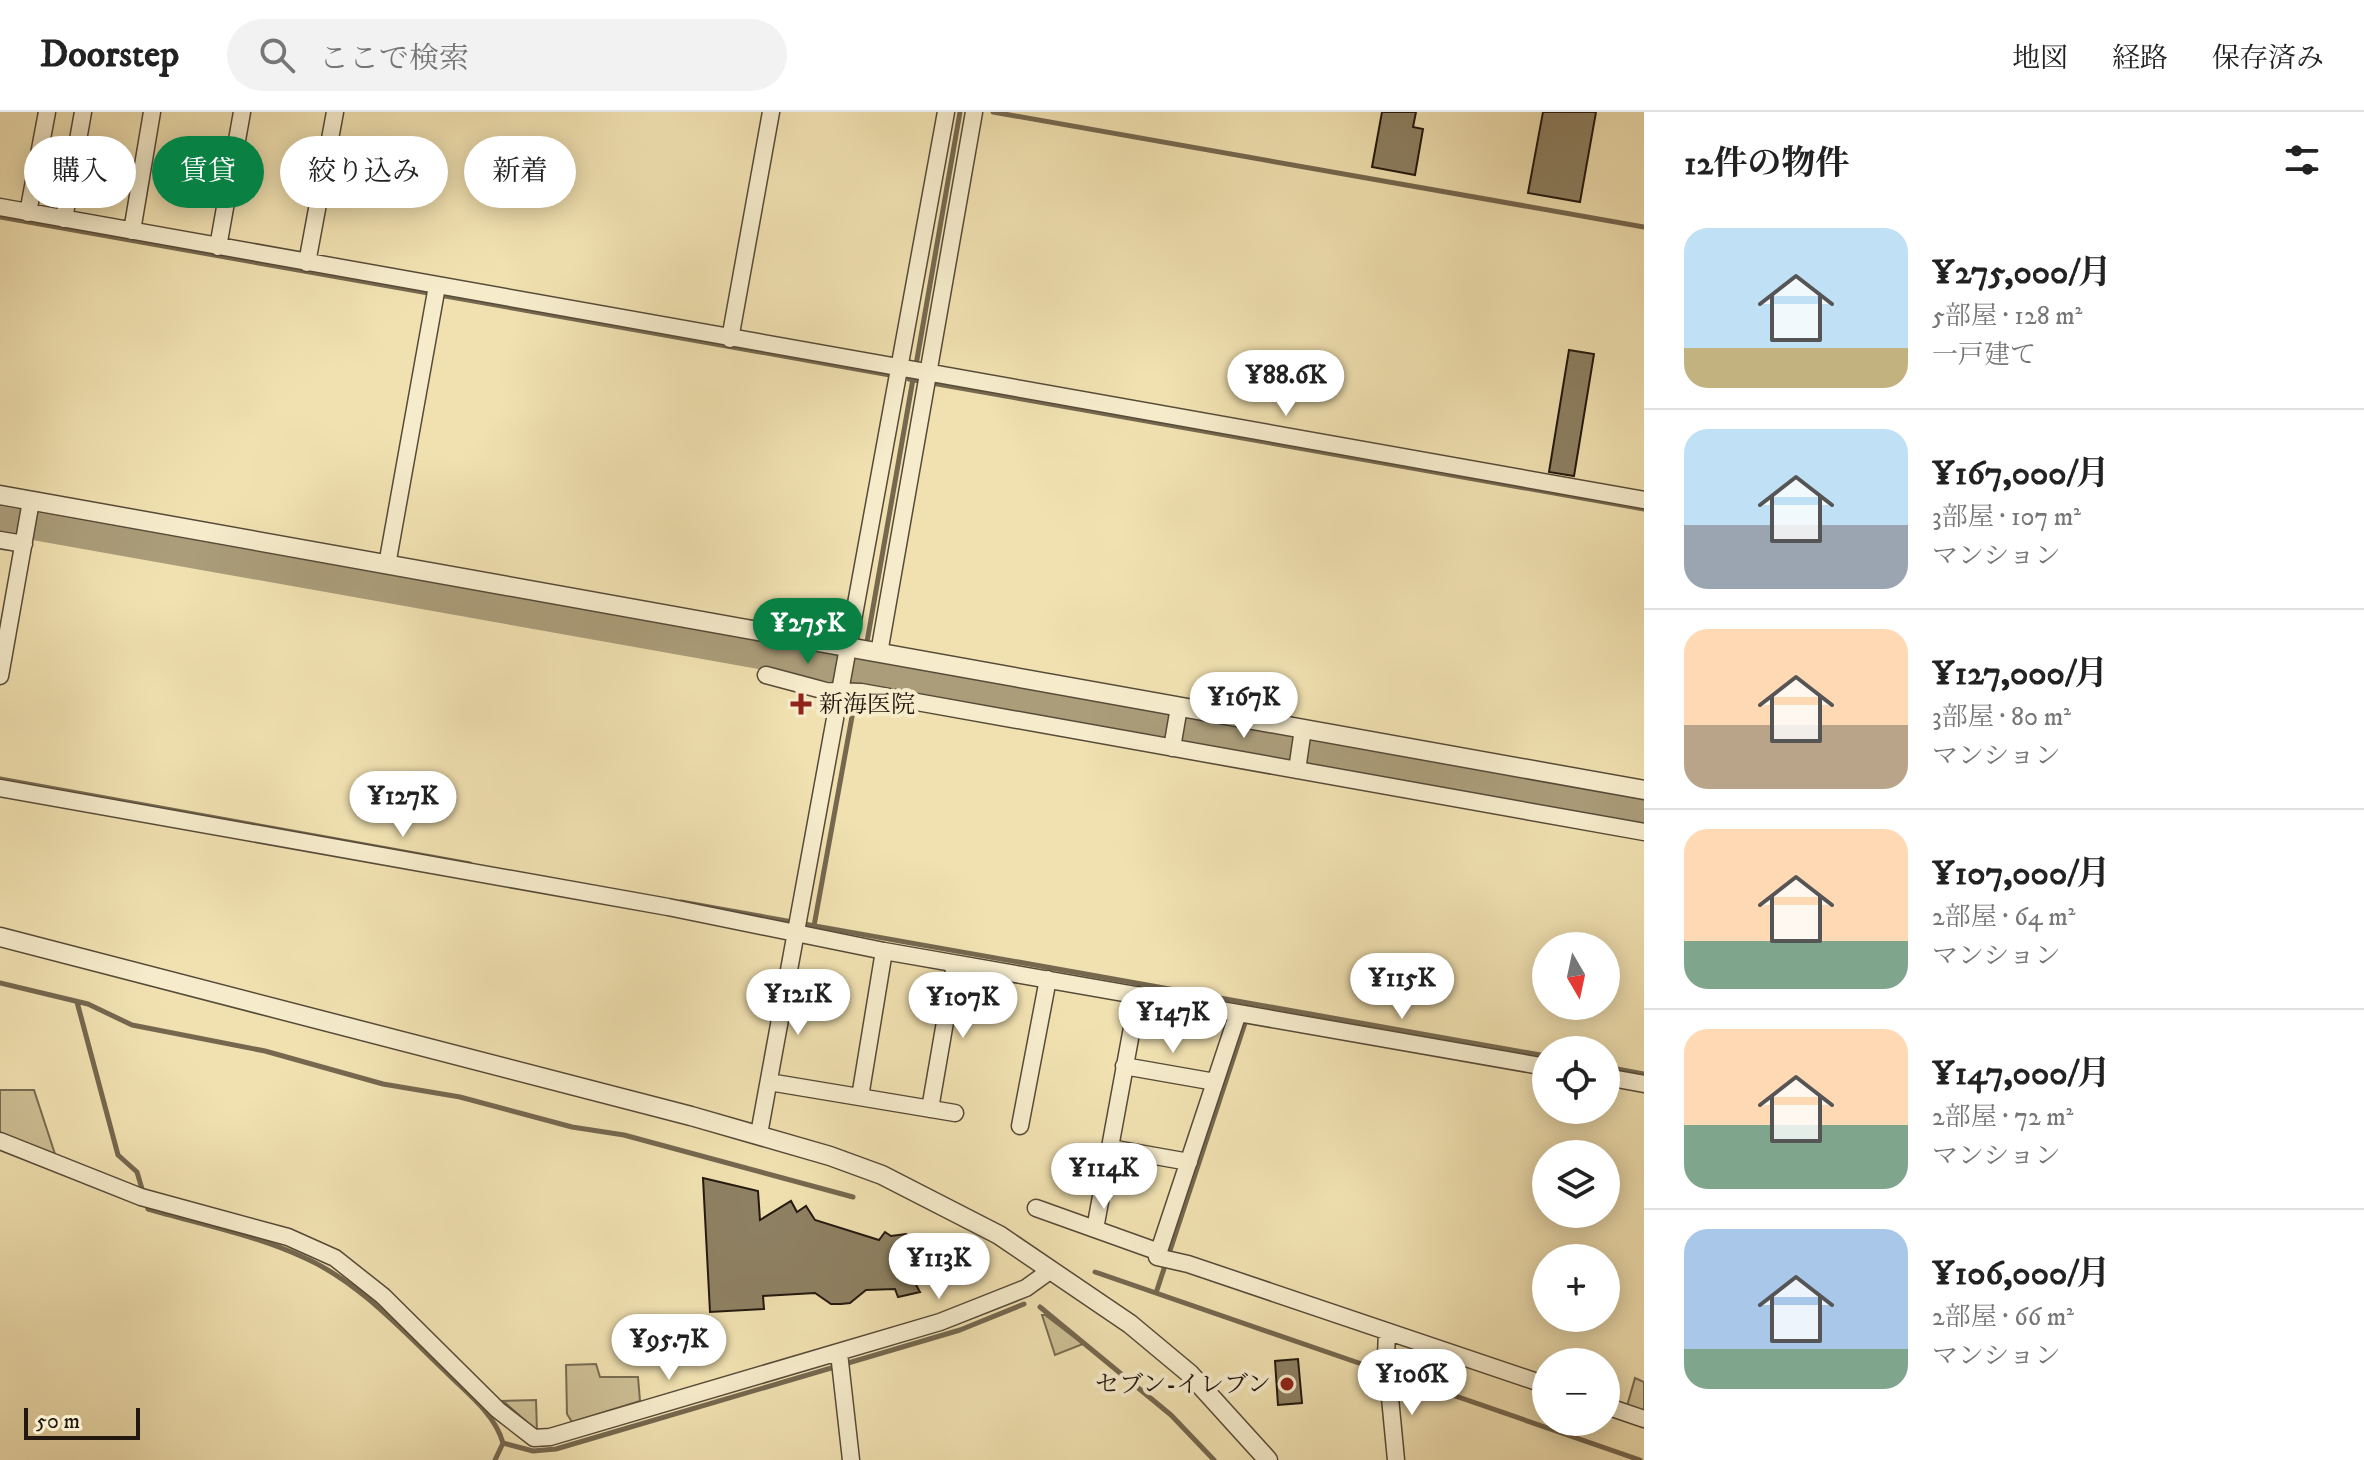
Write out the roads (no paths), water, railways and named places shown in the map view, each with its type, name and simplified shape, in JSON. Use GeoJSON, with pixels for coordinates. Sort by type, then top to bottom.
{"type":"FeatureCollection","features":[{"type":"Feature","properties":{"kind":"street"},"geometry":{"type":"LineString","coordinates":[[28,213],[47,112]]}},
{"type":"Feature","properties":{"kind":"street"},"geometry":{"type":"LineString","coordinates":[[64,219],[83,112]]}},
{"type":"Feature","properties":{"kind":"street"},"geometry":{"type":"LineString","coordinates":[[132,231],[152,112]]}},
{"type":"Feature","properties":{"kind":"street"},"geometry":{"type":"LineString","coordinates":[[218,247],[242,112]]}},
{"type":"Feature","properties":{"kind":"street"},"geometry":{"type":"LineString","coordinates":[[307,263],[335,112]]}},
{"type":"Feature","properties":{"kind":"street"},"geometry":{"type":"LineString","coordinates":[[730,339],[771,112]]}},
{"type":"Feature","properties":{"kind":"street"},"geometry":{"type":"LineString","coordinates":[[879,653],[918,375],[946,112]]}},
{"type":"Feature","properties":{"kind":"street"},"geometry":{"type":"LineString","coordinates":[[759,1134],[848,654],[918,375],[974,112]]}},
{"type":"Feature","properties":{"kind":"street"},"geometry":{"type":"LineString","coordinates":[[0,207],[307,263],[436,291],[730,339],[918,375],[1644,500]]}},
{"type":"Feature","properties":{"kind":"street"},"geometry":{"type":"LineString","coordinates":[[387,565],[436,291]]}},
{"type":"Feature","properties":{"kind":"street"},"geometry":{"type":"LineString","coordinates":[[0,495],[27,523]]}},
{"type":"Feature","properties":{"kind":"street"},"geometry":{"type":"LineString","coordinates":[[0,676],[27,523]]}},
{"type":"Feature","properties":{"kind":"street"},"geometry":{"type":"LineString","coordinates":[[0,540],[27,523],[387,565],[848,654],[879,653],[1178,713],[1644,790]]}},
{"type":"Feature","properties":{"kind":"street"},"geometry":{"type":"LineString","coordinates":[[766,675],[1172,744],[1644,832]]}},
{"type":"Feature","properties":{"kind":"street"},"geometry":{"type":"LineString","coordinates":[[1172,744],[1178,713]]}},
{"type":"Feature","properties":{"kind":"street"},"geometry":{"type":"LineString","coordinates":[[1297,767],[1302,735]]}},
{"type":"Feature","properties":{"kind":"street"},"geometry":{"type":"LineString","coordinates":[[0,788],[799,925],[884,951],[1532,1065]]}},
{"type":"Feature","properties":{"kind":"street"},"geometry":{"type":"LineString","coordinates":[[0,937],[759,1134],[882,1175],[999,1235],[1130,1324],[1190,1374],[1268,1460]]}},
{"type":"Feature","properties":{"kind":"street"},"geometry":{"type":"LineString","coordinates":[[860,1097],[884,951]]}},
{"type":"Feature","properties":{"kind":"street"},"geometry":{"type":"LineString","coordinates":[[930,1109],[955,964]]}},
{"type":"Feature","properties":{"kind":"street"},"geometry":{"type":"LineString","coordinates":[[1020,1126],[1048,979]]}},
{"type":"Feature","properties":{"kind":"street"},"geometry":{"type":"LineString","coordinates":[[1095,1229],[1138,995]]}},
{"type":"Feature","properties":{"kind":"street"},"geometry":{"type":"LineString","coordinates":[[1163,1258],[1215,1082],[1244,1014]]}},
{"type":"Feature","properties":{"kind":"street"},"geometry":{"type":"LineString","coordinates":[[1124,1066],[1215,1082]]}},
{"type":"Feature","properties":{"kind":"street"},"geometry":{"type":"LineString","coordinates":[[1620,1080],[1644,1084]]}},
{"type":"Feature","properties":{"kind":"street"},"geometry":{"type":"LineString","coordinates":[[769,1082],[955,1113]]}},
{"type":"Feature","properties":{"kind":"street"},"geometry":{"type":"LineString","coordinates":[[0,1141],[146,1198],[288,1237],[335,1258],[383,1296],[498,1410],[534,1438],[550,1437],[840,1361],[1026,1288],[1051,1270]]}},
{"type":"Feature","properties":{"kind":"street"},"geometry":{"type":"LineString","coordinates":[[1110,1148],[1189,1162]]}},
{"type":"Feature","properties":{"kind":"street"},"geometry":{"type":"LineString","coordinates":[[1036,1208],[1163,1258],[1532,1380]]}},
{"type":"Feature","properties":{"kind":"street"},"geometry":{"type":"LineString","coordinates":[[1387,1332],[1396,1460]]}},
{"type":"Feature","properties":{"kind":"street"},"geometry":{"type":"LineString","coordinates":[[840,1361],[851,1460]]}},
{"type":"Feature","properties":{"kind":"street"},"geometry":{"type":"LineString","coordinates":[[1620,1411],[1644,1419]]}},
{"type":"Feature","properties":{"kind":"waterway"},"geometry":{"type":"LineString","coordinates":[[916,365],[960,112]]}},
{"type":"Feature","properties":{"kind":"waterway"},"geometry":{"type":"LineString","coordinates":[[993,112],[1644,227]]}},
{"type":"Feature","properties":{"kind":"waterway"},"geometry":{"type":"LineString","coordinates":[[0,217],[890,375]]}},
{"type":"Feature","properties":{"kind":"waterway"},"geometry":{"type":"LineString","coordinates":[[909,379],[1644,509]]}},
{"type":"Feature","properties":{"kind":"waterway"},"geometry":{"type":"LineString","coordinates":[[867,642],[913,379]]}},
{"type":"Feature","properties":{"kind":"waterway"},"geometry":{"type":"LineString","coordinates":[[0,520],[1644,812]]}},
{"type":"Feature","properties":{"kind":"waterway"},"geometry":{"type":"LineString","coordinates":[[864,674],[866,665]]}},
{"type":"Feature","properties":{"kind":"waterway"},"geometry":{"type":"LineString","coordinates":[[858,685],[860,673]]}},
{"type":"Feature","properties":{"kind":"waterway"},"geometry":{"type":"LineString","coordinates":[[814,926],[855,700]]}},
{"type":"Feature","properties":{"kind":"waterway"},"geometry":{"type":"LineString","coordinates":[[0,779],[470,864]]}},
{"type":"Feature","properties":{"kind":"waterway"},"geometry":{"type":"LineString","coordinates":[[681,902],[1532,1054]]}},
{"type":"Feature","properties":{"kind":"waterway"},"geometry":{"type":"LineString","coordinates":[[0,983],[88,1004],[132,1025],[265,1051],[383,1084],[460,1097],[572,1127],[624,1135],[853,1197]]}},
{"type":"Feature","properties":{"kind":"waterway"},"geometry":{"type":"LineString","coordinates":[[77,1002],[118,1155],[137,1172],[148,1209],[267,1243],[305,1258],[344,1280],[363,1294],[472,1397],[494,1423],[503,1443]]}},
{"type":"Feature","properties":{"kind":"waterway"},"geometry":{"type":"LineString","coordinates":[[1156,1293],[1247,1017]]}},
{"type":"Feature","properties":{"kind":"waterway"},"geometry":{"type":"LineString","coordinates":[[1620,1070],[1644,1074]]}},
{"type":"Feature","properties":{"kind":"waterway"},"geometry":{"type":"LineString","coordinates":[[1095,1272],[1382,1371]]}},
{"type":"Feature","properties":{"kind":"waterway"},"geometry":{"type":"LineString","coordinates":[[495,1460],[503,1443],[533,1451],[556,1449],[960,1330],[1024,1304]]}},
{"type":"Feature","properties":{"kind":"waterway"},"geometry":{"type":"LineString","coordinates":[[1040,1307],[1171,1415],[1214,1460]]}},
{"type":"Feature","properties":{"kind":"waterway"},"geometry":{"type":"LineString","coordinates":[[1392,1374],[1640,1460]]}},
{"type":"Feature","properties":{"kind":"place","name":"新海医院"},"geometry":{"type":"Point","coordinates":[801,704]}},
{"type":"Feature","properties":{"kind":"place","name":"セブン-イレブン"},"geometry":{"type":"Point","coordinates":[1287,1384]}}]}
